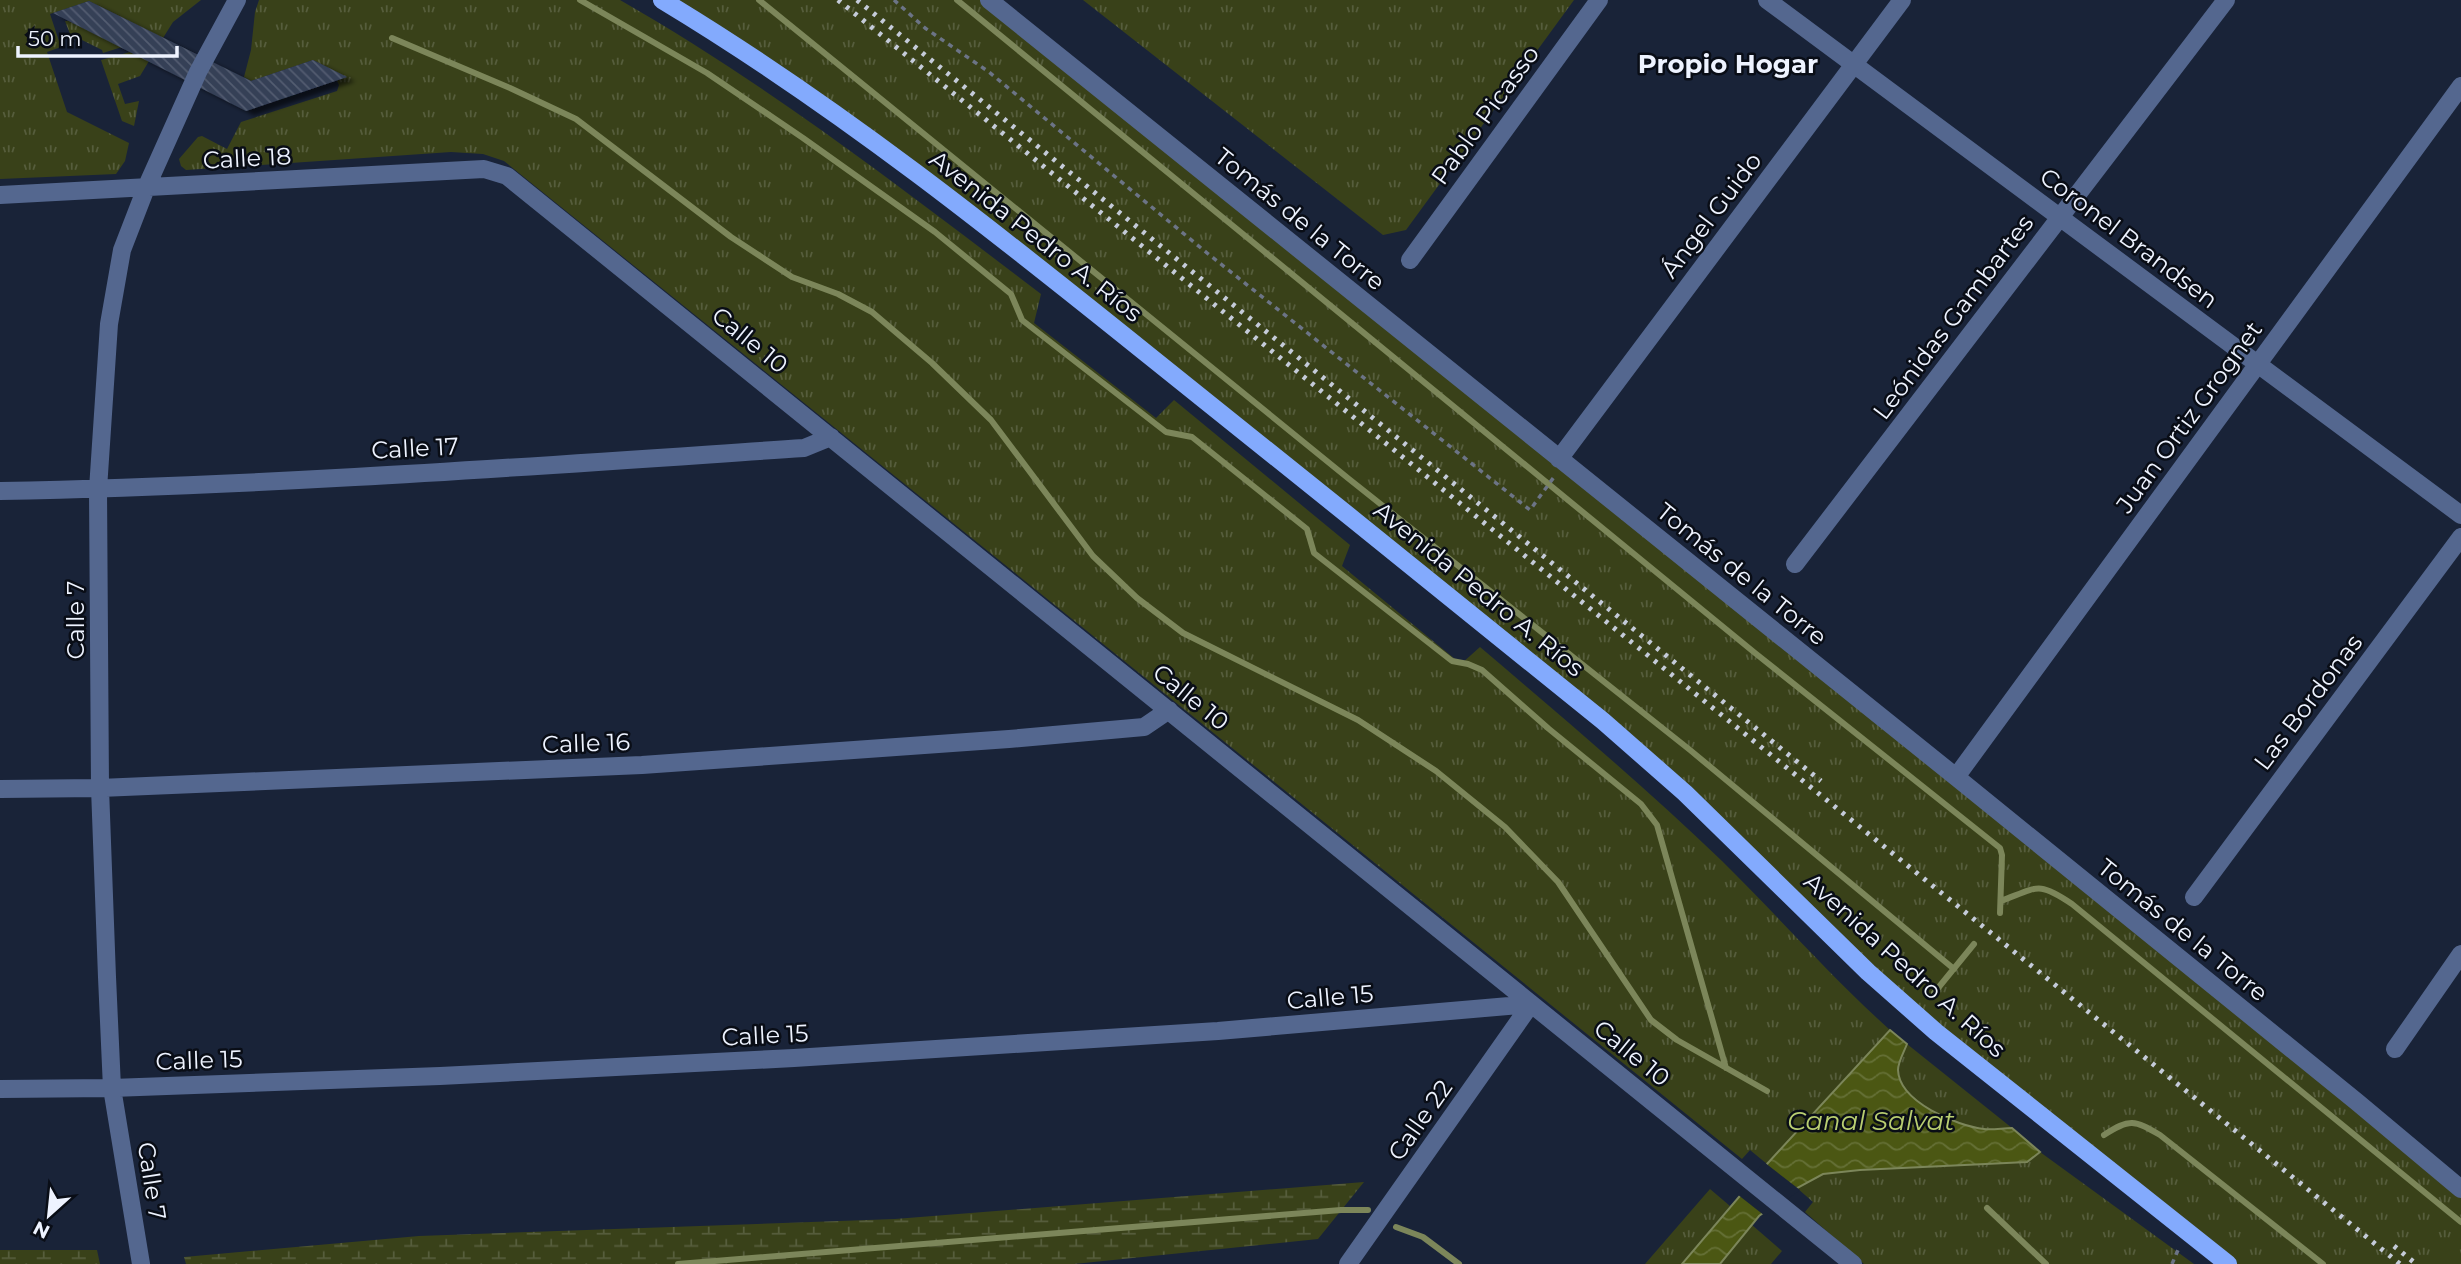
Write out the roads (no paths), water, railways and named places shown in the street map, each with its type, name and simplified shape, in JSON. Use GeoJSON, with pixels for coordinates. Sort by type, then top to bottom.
{"type":"FeatureCollection","features":[{"type":"Feature","properties":{"kind":"main road","name":"Avenida Pedro A. Ríos"},"geometry":{"type":"LineString","coordinates":[[662,0],[811,97],[1001,235],[1603,720],[1685,793],[1868,972],[1936,1032],[2228,1264]]}},
{"type":"Feature","properties":{"kind":"street","name":"Calle 7"},"geometry":{"type":"LineString","coordinates":[[141,1264],[112,1088],[100,788],[99,489],[108,324],[122,250],[146,188],[198,72],[237,0]]}},
{"type":"Feature","properties":{"kind":"street","name":"Tomás de la Torre"},"geometry":{"type":"LineString","coordinates":[[989,0],[1956,777],[2461,1189]]}},
{"type":"Feature","properties":{"kind":"street","name":"Pablo Picasso"},"geometry":{"type":"LineString","coordinates":[[1410,260],[1599,0]]}},
{"type":"Feature","properties":{"kind":"street","name":"Coronel Brandsen"},"geometry":{"type":"LineString","coordinates":[[1767,0],[2461,515]]}},
{"type":"Feature","properties":{"kind":"street","name":"Ángel Guido"},"geometry":{"type":"LineString","coordinates":[[1559,459],[1902,0]]}},
{"type":"Feature","properties":{"kind":"street","name":"Leónidas Gambartes"},"geometry":{"type":"LineString","coordinates":[[1795,564],[2226,0]]}},
{"type":"Feature","properties":{"kind":"street","name":"Juan Ortiz Grognet"},"geometry":{"type":"LineString","coordinates":[[1956,777],[2461,86]]}},
{"type":"Feature","properties":{"kind":"street","name":"Calle 18"},"geometry":{"type":"LineString","coordinates":[[0,195],[484,169],[496,171]]}},
{"type":"Feature","properties":{"kind":"street","name":"Calle 10"},"geometry":{"type":"LineString","coordinates":[[496,171],[517,183],[1853,1264]]}},
{"type":"Feature","properties":{"kind":"street","name":"Calle 17"},"geometry":{"type":"LineString","coordinates":[[0,491],[99,489],[471,470],[804,448],[831,437]]}},
{"type":"Feature","properties":{"kind":"street","name":"Las Bordonas"},"geometry":{"type":"LineString","coordinates":[[2193,897],[2461,537]]}},
{"type":"Feature","properties":{"kind":"street","name":"Calle 16"},"geometry":{"type":"LineString","coordinates":[[0,789],[100,788],[642,765],[1144,727],[1168,710]]}},
{"type":"Feature","properties":{"kind":"street"},"geometry":{"type":"LineString","coordinates":[[2395,1049],[2461,954]]}},
{"type":"Feature","properties":{"kind":"street","name":"Calle 15"},"geometry":{"type":"LineString","coordinates":[[0,1089],[112,1088],[440,1076],[794,1058],[1218,1031],[1531,1004]]}},
{"type":"Feature","properties":{"kind":"street","name":"Calle 22"},"geometry":{"type":"LineString","coordinates":[[1348,1264],[1531,1004]]}},
{"type":"Feature","properties":{"kind":"water","name":"Canal Salvat"},"geometry":{"type":"Polygon","coordinates":[[[1890,1030],[1907,1044],[1898,1070],[1901,1082],[1919,1102],[1945,1117],[1973,1127],[2012,1128],[2040,1152],[2027,1162],[1823,1174],[1797,1188],[1759,1216],[1720,1264],[1682,1264],[1767,1164],[1890,1030]]]}},
{"type":"Feature","properties":{"kind":"waterway"},"geometry":{"type":"LineString","coordinates":[[580,0],[707,73],[935,232],[1011,294],[1022,320],[1166,432],[1192,437],[1307,529],[1314,553],[1452,661],[1482,670],[1641,804],[1657,825],[1726,1068]]}},
{"type":"Feature","properties":{"kind":"waterway"},"geometry":{"type":"LineString","coordinates":[[759,0],[1349,479],[1690,750],[1954,969]]}},
{"type":"Feature","properties":{"kind":"waterway"},"geometry":{"type":"LineString","coordinates":[[957,0],[1755,653],[2000,848],[2000,913]]}},
{"type":"Feature","properties":{"kind":"waterway"},"geometry":{"type":"LineString","coordinates":[[392,38],[576,119],[731,237],[792,277],[838,294],[872,312],[932,363],[991,420],[1093,556],[1137,598],[1183,633],[1358,720],[1436,771],[1505,827],[1558,882],[1651,1020],[1677,1040],[1767,1091]]}},
{"type":"Feature","properties":{"kind":"waterway","name":"Canal Salvat"},"geometry":{"type":"LineString","coordinates":[[2001,901],[2023,892],[2044,889],[2072,904],[2461,1222]]}},
{"type":"Feature","properties":{"kind":"waterway","name":"Canal Salvat"},"geometry":{"type":"LineString","coordinates":[[1934,993],[1974,944]]}},
{"type":"Feature","properties":{"kind":"waterway"},"geometry":{"type":"LineString","coordinates":[[2104,1135],[2132,1123],[2160,1135],[2323,1264]]}},
{"type":"Feature","properties":{"kind":"waterway"},"geometry":{"type":"LineString","coordinates":[[1987,1208],[2046,1264]]}},
{"type":"Feature","properties":{"kind":"waterway"},"geometry":{"type":"LineString","coordinates":[[678,1264],[1341,1210],[1368,1210]]}},
{"type":"Feature","properties":{"kind":"waterway"},"geometry":{"type":"LineString","coordinates":[[1396,1227],[1423,1237],[1459,1264]]}},
{"type":"Feature","properties":{"kind":"railway"},"geometry":{"type":"LineString","coordinates":[[838,0],[2400,1264]]}},
{"type":"Feature","properties":{"kind":"railway"},"geometry":{"type":"LineString","coordinates":[[857,0],[1821,781]]}},
{"type":"Feature","properties":{"kind":"railway"},"geometry":{"type":"LineString","coordinates":[[2394,1246],[2416,1264]]}},
{"type":"Feature","properties":{"kind":"district","name":"Propio Hogar"},"geometry":{"type":"Point","coordinates":[1728,64]}}]}
